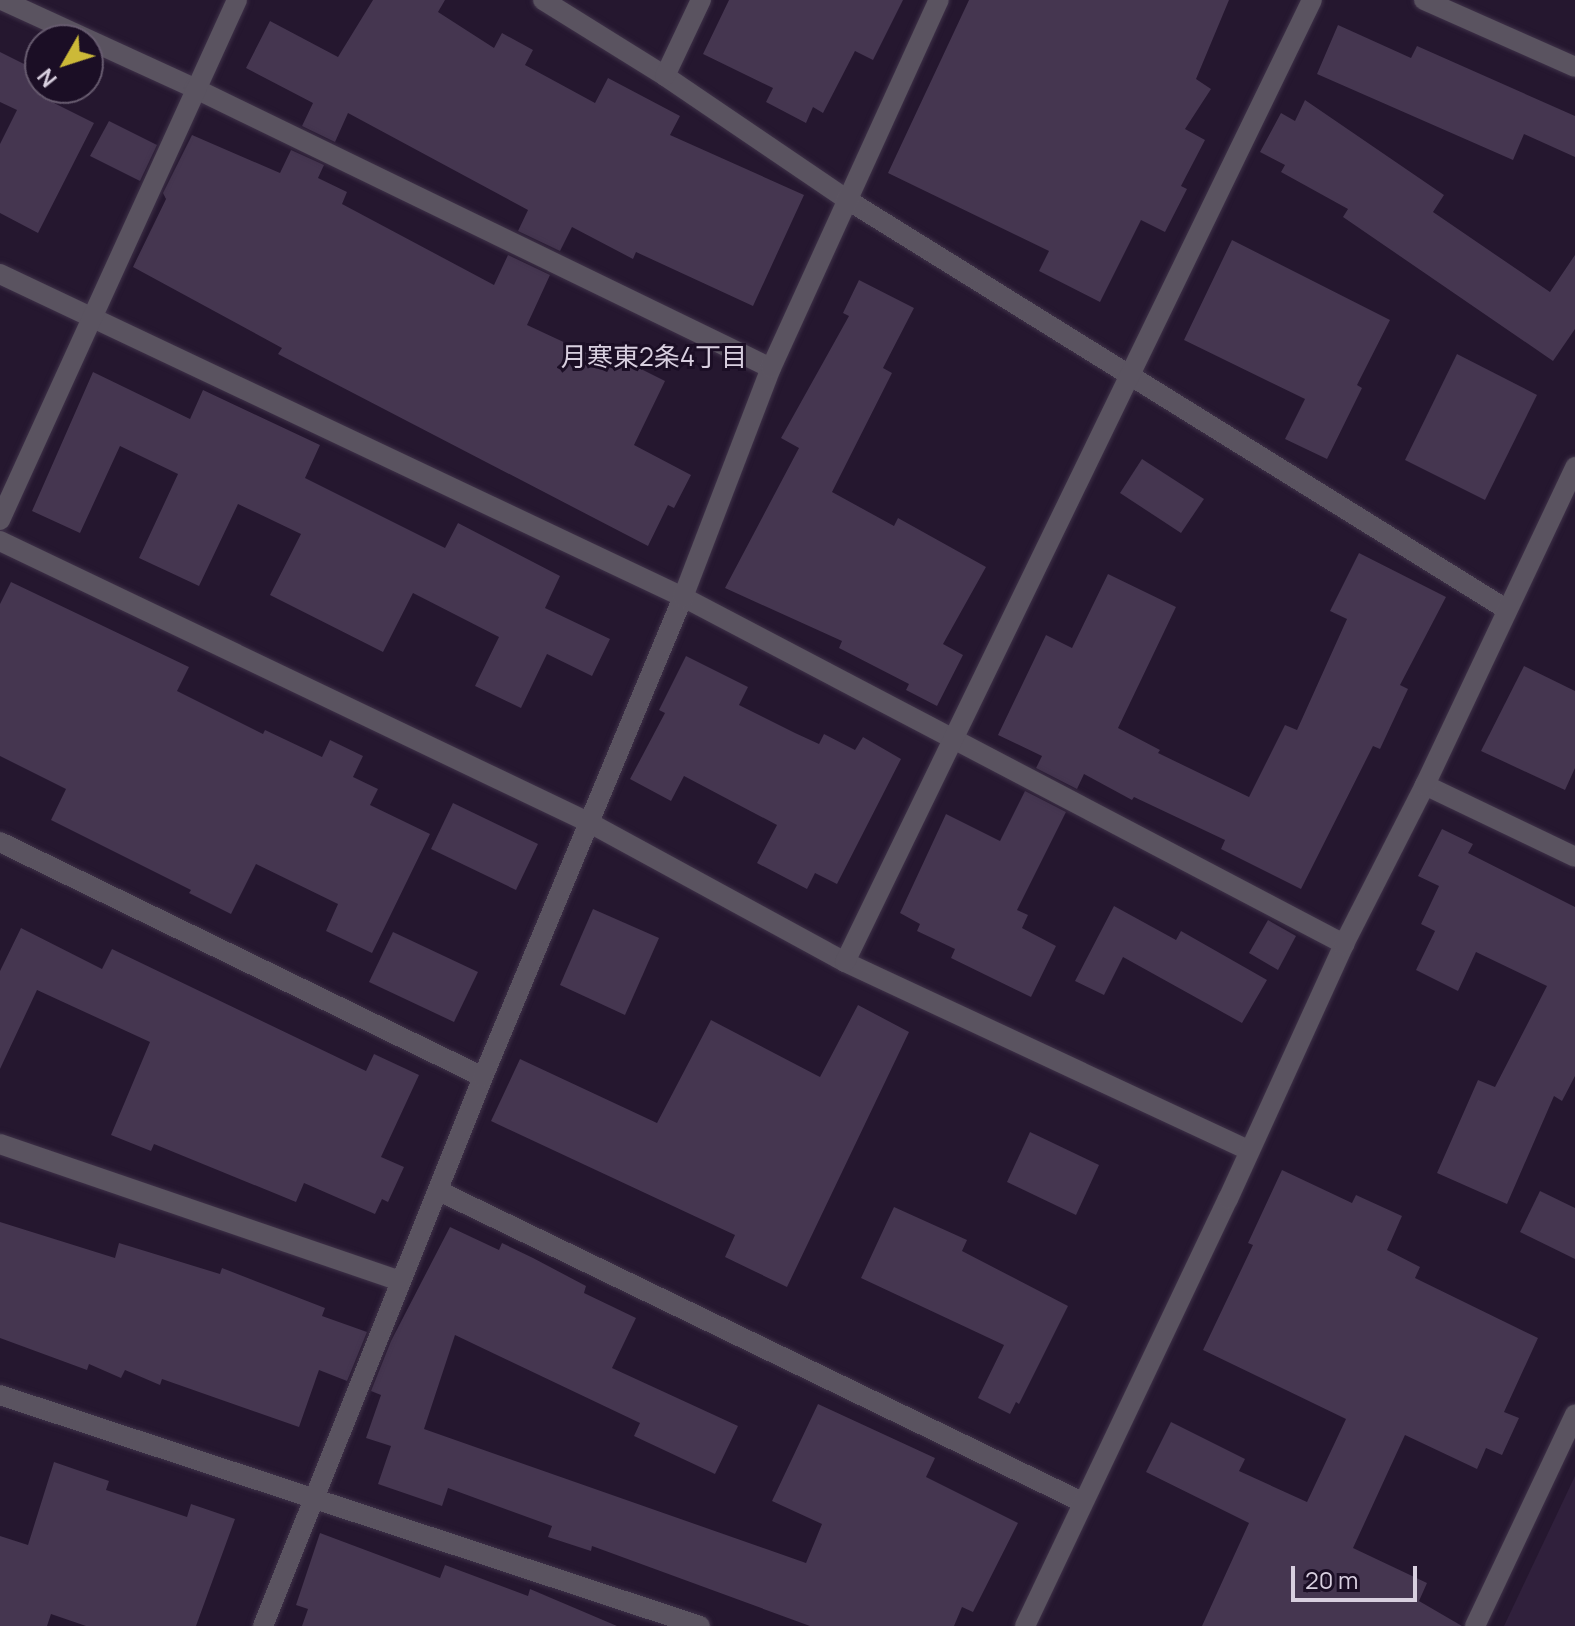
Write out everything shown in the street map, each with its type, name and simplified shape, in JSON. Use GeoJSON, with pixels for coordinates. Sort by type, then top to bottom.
{"type":"FeatureCollection","features":[{"type":"Feature","properties":{"kind":"street"},"geometry":{"type":"LineString","coordinates":[[2,0],[194,88],[771,368]]}},
{"type":"Feature","properties":{"kind":"street"},"geometry":{"type":"LineString","coordinates":[[0,520],[194,88],[237,0]]}},
{"type":"Feature","properties":{"kind":"street"},"geometry":{"type":"LineString","coordinates":[[543,0],[665,76],[846,199],[1506,609]]}},
{"type":"Feature","properties":{"kind":"street"},"geometry":{"type":"LineString","coordinates":[[665,76],[701,0]]}},
{"type":"Feature","properties":{"kind":"street"},"geometry":{"type":"LineString","coordinates":[[263,1626],[483,1077],[683,597],[771,368],[939,0]]}},
{"type":"Feature","properties":{"kind":"street"},"geometry":{"type":"LineString","coordinates":[[845,962],[956,740],[1312,0]]}},
{"type":"Feature","properties":{"kind":"street"},"geometry":{"type":"LineString","coordinates":[[1424,0],[1575,67]]}},
{"type":"Feature","properties":{"kind":"street"},"geometry":{"type":"LineString","coordinates":[[0,274],[683,597],[1344,944]]}},
{"type":"Feature","properties":{"kind":"street"},"geometry":{"type":"LineString","coordinates":[[1025,1626],[1228,1199],[1344,944],[1425,785],[1575,467]]}},
{"type":"Feature","properties":{"kind":"street"},"geometry":{"type":"LineString","coordinates":[[0,541],[590,823],[845,962],[1249,1150]]}},
{"type":"Feature","properties":{"kind":"street"},"geometry":{"type":"LineString","coordinates":[[1425,785],[1575,857]]}},
{"type":"Feature","properties":{"kind":"street"},"geometry":{"type":"LineString","coordinates":[[0,842],[483,1077]]}},
{"type":"Feature","properties":{"kind":"street"},"geometry":{"type":"LineString","coordinates":[[0,1144],[400,1281]]}},
{"type":"Feature","properties":{"kind":"street"},"geometry":{"type":"LineString","coordinates":[[439,1191],[1082,1502]]}},
{"type":"Feature","properties":{"kind":"street"},"geometry":{"type":"LineString","coordinates":[[0,1395],[314,1496],[700,1626]]}},
{"type":"Feature","properties":{"kind":"street"},"geometry":{"type":"LineString","coordinates":[[1475,1626],[1575,1414]]}},
{"type":"Feature","properties":{"kind":"shaded area"},"geometry":{"type":"Polygon","coordinates":[[[1575,1476],[1575,1626],[1504,1626],[1575,1476]]]}},
{"type":"Feature","properties":{"kind":"building"},"geometry":{"type":"Polygon","coordinates":[[[373,0],[445,0],[438,12],[494,48],[502,33],[533,50],[525,65],[595,103],[608,78],[680,116],[670,135],[804,195],[753,306],[636,252],[633,259],[572,227],[560,251],[518,231],[528,210],[348,113],[335,142],[302,126],[313,103],[246,68],[270,21],[338,57],[373,0]]]}},
{"type":"Feature","properties":{"kind":"building"},"geometry":{"type":"Polygon","coordinates":[[[729,0],[903,0],[873,60],[855,51],[823,113],[813,107],[806,123],[766,102],[773,88],[703,54],[729,0]]]}},
{"type":"Feature","properties":{"kind":"building"},"geometry":{"type":"Polygon","coordinates":[[[969,0],[1229,0],[1196,79],[1211,89],[1185,129],[1205,140],[1181,186],[1187,189],[1165,232],[1141,220],[1100,302],[1039,271],[1049,251],[888,173],[969,0]]]}},
{"type":"Feature","properties":{"kind":"building"},"geometry":{"type":"Polygon","coordinates":[[[1338,25],[1411,58],[1417,46],[1575,116],[1575,157],[1524,134],[1513,160],[1317,74],[1338,25]]]}},
{"type":"Feature","properties":{"kind":"building"},"geometry":{"type":"Polygon","coordinates":[[[0,52],[24,64],[24,104],[56,104],[94,123],[38,233],[0,213],[0,144],[17,110],[0,102],[0,52]]]}},
{"type":"Feature","properties":{"kind":"building"},"geometry":{"type":"Polygon","coordinates":[[[1305,100],[1444,195],[1433,212],[1550,292],[1575,255],[1575,329],[1553,361],[1343,217],[1348,209],[1281,172],[1285,165],[1260,152],[1281,113],[1295,121],[1305,100]]]}},
{"type":"Feature","properties":{"kind":"building"},"geometry":{"type":"Polygon","coordinates":[[[109,121],[157,145],[140,181],[90,156],[109,121]]]}},
{"type":"Feature","properties":{"kind":"building"},"geometry":{"type":"Polygon","coordinates":[[[192,135],[280,173],[291,150],[324,165],[318,178],[347,192],[342,204],[494,285],[508,255],[550,275],[527,325],[613,365],[617,357],[665,381],[634,445],[691,475],[674,508],[668,505],[648,546],[278,354],[282,348],[133,267],[166,199],[163,193],[192,135]]]}},
{"type":"Feature","properties":{"kind":"building"},"geometry":{"type":"Polygon","coordinates":[[[1232,240],[1390,320],[1357,385],[1362,388],[1327,459],[1285,439],[1305,399],[1184,340],[1232,240]]]}},
{"type":"Feature","properties":{"kind":"building"},"geometry":{"type":"Polygon","coordinates":[[[859,280],[914,308],[883,368],[892,373],[832,492],[894,526],[898,518],[986,567],[943,644],[963,655],[937,706],[906,690],[909,684],[839,648],[842,641],[725,588],[799,448],[781,438],[849,316],[843,313],[859,280]]]}},
{"type":"Feature","properties":{"kind":"building"},"geometry":{"type":"Polygon","coordinates":[[[1457,354],[1537,395],[1485,500],[1405,460],[1457,354]]]}},
{"type":"Feature","properties":{"kind":"building"},"geometry":{"type":"Polygon","coordinates":[[[93,372],[190,419],[203,390],[320,445],[305,478],[445,548],[458,523],[560,576],[545,608],[610,639],[592,676],[547,654],[521,708],[475,686],[499,637],[413,593],[383,652],[270,595],[301,534],[238,504],[199,586],[139,558],[178,474],[120,446],[80,533],[32,511],[93,372]]]}},
{"type":"Feature","properties":{"kind":"building"},"geometry":{"type":"Polygon","coordinates":[[[1142,459],[1204,499],[1181,533],[1120,493],[1142,459]]]}},
{"type":"Feature","properties":{"kind":"building"},"geometry":{"type":"Polygon","coordinates":[[[1359,553],[1446,597],[1400,685],[1408,689],[1380,749],[1373,746],[1301,889],[1221,849],[1225,840],[1134,797],[1132,800],[1084,774],[1077,789],[1036,768],[1042,756],[998,735],[1046,635],[1072,648],[1108,574],[1176,607],[1118,728],[1160,750],[1158,753],[1249,797],[1285,725],[1297,730],[1347,619],[1330,611],[1359,553]]]}},
{"type":"Feature","properties":{"kind":"building"},"geometry":{"type":"Polygon","coordinates":[[[11,582],[189,667],[177,691],[263,734],[265,730],[322,757],[330,740],[363,756],[353,777],[378,789],[370,805],[430,834],[372,953],[326,931],[338,904],[256,864],[231,914],[189,893],[191,890],[51,820],[66,789],[0,756],[0,604],[11,582]]]}},
{"type":"Feature","properties":{"kind":"building"},"geometry":{"type":"Polygon","coordinates":[[[686,656],[748,687],[739,705],[795,733],[819,744],[824,734],[855,750],[863,737],[901,759],[837,884],[815,873],[807,889],[757,863],[777,825],[684,776],[671,801],[630,779],[665,713],[659,710],[686,656]]]}},
{"type":"Feature","properties":{"kind":"building"},"geometry":{"type":"Polygon","coordinates":[[[1524,666],[1575,691],[1575,768],[1565,790],[1481,751],[1524,666]]]}},
{"type":"Feature","properties":{"kind":"building"},"geometry":{"type":"Polygon","coordinates":[[[1025,791],[1066,812],[1017,910],[1028,915],[1022,928],[1056,946],[1031,997],[951,958],[955,949],[917,931],[920,924],[900,913],[946,814],[1000,841],[1025,791]]]}},
{"type":"Feature","properties":{"kind":"building"},"geometry":{"type":"Polygon","coordinates":[[[453,803],[538,844],[516,890],[431,849],[453,803]]]}},
{"type":"Feature","properties":{"kind":"building"},"geometry":{"type":"Polygon","coordinates":[[[1442,829],[1473,844],[1468,853],[1575,907],[1575,1076],[1562,1101],[1554,1096],[1507,1204],[1437,1173],[1478,1080],[1495,1087],[1547,986],[1476,952],[1458,991],[1416,970],[1435,931],[1421,924],[1439,886],[1418,876],[1442,829]]]}},
{"type":"Feature","properties":{"kind":"building"},"geometry":{"type":"Polygon","coordinates":[[[1114,906],[1176,940],[1181,931],[1267,980],[1242,1023],[1123,957],[1104,995],[1075,981],[1114,906]]]}},
{"type":"Feature","properties":{"kind":"building"},"geometry":{"type":"Polygon","coordinates":[[[593,909],[659,938],[625,1015],[560,985],[593,909]]]}},
{"type":"Feature","properties":{"kind":"building"},"geometry":{"type":"Polygon","coordinates":[[[1268,920],[1296,936],[1278,970],[1249,953],[1268,920]]]}},
{"type":"Feature","properties":{"kind":"building"},"geometry":{"type":"Polygon","coordinates":[[[21,928],[102,969],[112,949],[366,1071],[374,1054],[419,1075],[381,1157],[404,1167],[388,1202],[382,1199],[375,1214],[304,1183],[296,1202],[154,1144],[151,1151],[111,1135],[150,1042],[37,990],[0,1069],[0,971],[21,928]]]}},
{"type":"Feature","properties":{"kind":"building"},"geometry":{"type":"Polygon","coordinates":[[[393,932],[478,972],[454,1022],[369,982],[393,932]]]}},
{"type":"Feature","properties":{"kind":"building"},"geometry":{"type":"Polygon","coordinates":[[[858,1005],[909,1032],[787,1287],[725,1257],[735,1235],[491,1121],[520,1059],[657,1123],[711,1020],[820,1077],[858,1005]]]}},
{"type":"Feature","properties":{"kind":"building"},"geometry":{"type":"Polygon","coordinates":[[[1030,1132],[1099,1165],[1076,1215],[1007,1182],[1030,1132]]]}},
{"type":"Feature","properties":{"kind":"building"},"geometry":{"type":"Polygon","coordinates":[[[1282,1170],[1352,1203],[1356,1195],[1402,1216],[1387,1250],[1420,1267],[1415,1278],[1538,1338],[1504,1412],[1519,1418],[1502,1455],[1486,1448],[1477,1469],[1405,1435],[1353,1548],[1427,1583],[1419,1601],[1462,1626],[1202,1626],[1249,1523],[1146,1472],[1171,1422],[1245,1459],[1239,1471],[1307,1502],[1346,1419],[1203,1350],[1253,1245],[1248,1243],[1282,1170]]]}},
{"type":"Feature","properties":{"kind":"building"},"geometry":{"type":"Polygon","coordinates":[[[1540,1191],[1575,1208],[1575,1259],[1520,1232],[1540,1191]]]}},
{"type":"Feature","properties":{"kind":"building"},"geometry":{"type":"Polygon","coordinates":[[[894,1207],[967,1240],[962,1251],[1068,1306],[1019,1404],[1016,1402],[1010,1414],[978,1398],[1004,1345],[861,1278],[894,1207]]]}},
{"type":"Feature","properties":{"kind":"building"},"geometry":{"type":"Polygon","coordinates":[[[0,1222],[115,1258],[119,1243],[220,1274],[222,1268],[325,1308],[322,1316],[367,1332],[347,1381],[319,1370],[299,1427],[162,1379],[160,1385],[125,1370],[121,1378],[89,1364],[87,1370],[0,1338],[0,1222]]]}},
{"type":"Feature","properties":{"kind":"building"},"geometry":{"type":"Polygon","coordinates":[[[450,1227],[499,1250],[502,1243],[533,1258],[586,1286],[584,1293],[636,1318],[612,1368],[738,1426],[715,1474],[634,1436],[640,1423],[455,1335],[424,1429],[806,1563],[822,1524],[772,1501],[818,1404],[935,1458],[926,1477],[1018,1523],[973,1612],[962,1607],[954,1626],[810,1626],[592,1546],[591,1551],[548,1537],[552,1526],[448,1488],[442,1506],[378,1484],[391,1446],[366,1438],[381,1395],[371,1391],[391,1341],[450,1227]]]}},
{"type":"Feature","properties":{"kind":"building"},"geometry":{"type":"Polygon","coordinates":[[[54,1462],[109,1481],[106,1490],[187,1517],[191,1504],[235,1519],[196,1626],[86,1626],[51,1614],[47,1626],[0,1626],[0,1536],[28,1545],[54,1462]]]}},
{"type":"Feature","properties":{"kind":"building"},"geometry":{"type":"Polygon","coordinates":[[[320,1533],[440,1578],[445,1565],[528,1596],[530,1589],[617,1626],[302,1626],[308,1609],[296,1605],[320,1533]]]}},
{"type":"Feature","properties":{"kind":"district","name":"月寒東2条4丁目"},"geometry":{"type":"Point","coordinates":[654,357]}}]}
